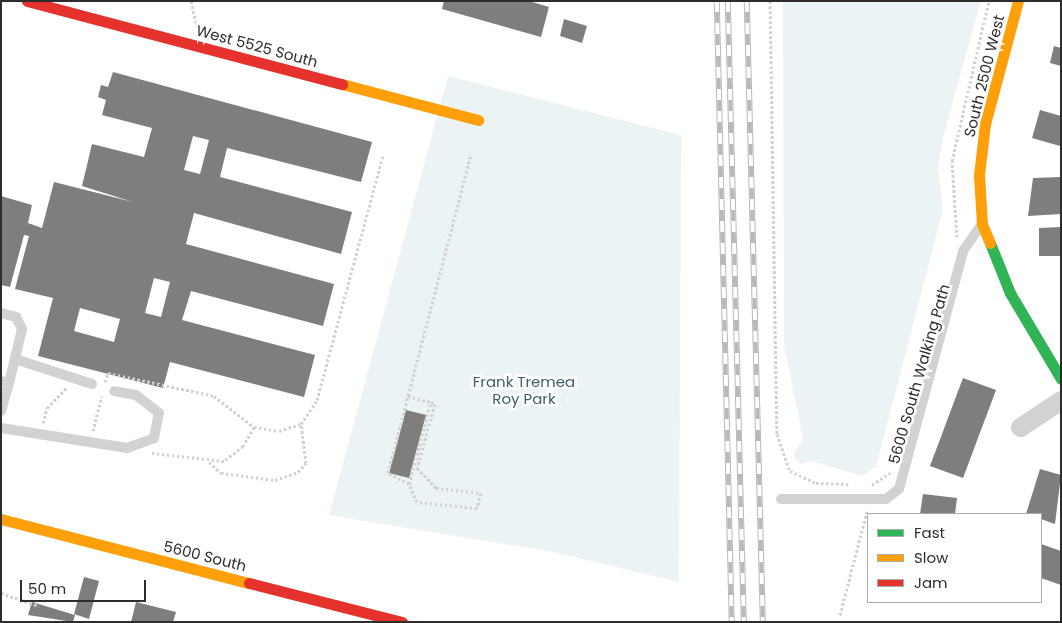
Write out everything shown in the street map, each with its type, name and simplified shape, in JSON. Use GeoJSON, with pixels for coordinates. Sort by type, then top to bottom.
{"type":"FeatureCollection","features":[{"type":"Feature","properties":{"kind":"street","name":"West 5525 South"},"geometry":{"type":"LineString","coordinates":[[27,1],[478,120]]}},
{"type":"Feature","properties":{"kind":"street","name":"South 2500 West"},"geometry":{"type":"LineString","coordinates":[[1018,1],[985,124],[979,175],[982,224],[1010,293],[1061,379]]}},
{"type":"Feature","properties":{"kind":"street"},"geometry":{"type":"LineString","coordinates":[[1020,426],[1061,400]]}},
{"type":"Feature","properties":{"kind":"street","name":"5600 South"},"geometry":{"type":"LineString","coordinates":[[1,519],[402,622]]}},
{"type":"Feature","properties":{"kind":"lane"},"geometry":{"type":"LineString","coordinates":[[781,499],[871,499],[893,495],[905,478],[963,251],[982,224]]}},
{"type":"Feature","properties":{"kind":"lane"},"geometry":{"type":"LineString","coordinates":[[1,313],[21,323],[15,359],[5,382],[1,411]]}},
{"type":"Feature","properties":{"kind":"lane"},"geometry":{"type":"LineString","coordinates":[[15,359],[92,384]]}},
{"type":"Feature","properties":{"kind":"lane"},"geometry":{"type":"LineString","coordinates":[[1,428],[90,445],[142,445],[157,432],[159,413],[151,403],[114,391]]}},
{"type":"Feature","properties":{"kind":"path"},"geometry":{"type":"LineString","coordinates":[[191,1],[197,26]]}},
{"type":"Feature","properties":{"kind":"path"},"geometry":{"type":"LineString","coordinates":[[770,1],[776,434],[781,456],[801,478],[854,484]]}},
{"type":"Feature","properties":{"kind":"path"},"geometry":{"type":"LineString","coordinates":[[954,248],[952,161],[989,1]]}},
{"type":"Feature","properties":{"kind":"path"},"geometry":{"type":"LineString","coordinates":[[409,484],[388,473],[471,154]]}},
{"type":"Feature","properties":{"kind":"path"},"geometry":{"type":"LineString","coordinates":[[254,427],[279,431],[301,424],[317,400],[383,155]]}},
{"type":"Feature","properties":{"kind":"path"},"geometry":{"type":"LineString","coordinates":[[90,445],[108,373],[214,396]]}},
{"type":"Feature","properties":{"kind":"path"},"geometry":{"type":"LineString","coordinates":[[408,396],[430,402],[435,404],[417,468],[436,488],[481,493],[477,508],[417,502],[409,484],[430,402]]}},
{"type":"Feature","properties":{"kind":"path"},"geometry":{"type":"LineString","coordinates":[[209,462],[220,473],[275,480],[298,472],[306,463],[301,424]]}},
{"type":"Feature","properties":{"kind":"path","name":"5600 South Walking Path"},"geometry":{"type":"LineString","coordinates":[[863,484],[883,479],[896,464]]}},
{"type":"Feature","properties":{"kind":"path"},"geometry":{"type":"LineString","coordinates":[[867,513],[871,499]]}},
{"type":"Feature","properties":{"kind":"path"},"geometry":{"type":"LineString","coordinates":[[840,614],[867,514]]}},
{"type":"Feature","properties":{"kind":"path"},"geometry":{"type":"LineString","coordinates":[[1,593],[39,606]]}},
{"type":"Feature","properties":{"kind":"green space"},"geometry":{"type":"Polygon","coordinates":[[[783,1],[981,1],[943,137],[938,167],[943,210],[876,467],[862,476],[811,461],[800,464],[793,455],[803,439],[784,344],[783,1]]]}},
{"type":"Feature","properties":{"kind":"green space","name":"Frank Tremea Roy Park"},"geometry":{"type":"Polygon","coordinates":[[[448,76],[681,135],[679,582],[553,552],[329,515],[448,76]]]}},
{"type":"Feature","properties":{"kind":"building"},"geometry":{"type":"Polygon","coordinates":[[[444,1],[529,1],[549,7],[541,37],[442,9],[444,1]]]}},
{"type":"Feature","properties":{"kind":"building"},"geometry":{"type":"Polygon","coordinates":[[[564,19],[587,26],[582,43],[560,36],[564,19]]]}},
{"type":"Feature","properties":{"kind":"building"},"geometry":{"type":"Polygon","coordinates":[[[1054,46],[1061,48],[1061,66],[1050,63],[1054,46]]]}},
{"type":"Feature","properties":{"kind":"building"},"geometry":{"type":"Polygon","coordinates":[[[113,72],[372,142],[361,182],[227,148],[220,177],[352,212],[341,254],[194,213],[186,244],[334,284],[323,326],[191,291],[182,320],[315,355],[304,397],[170,362],[163,388],[38,356],[53,298],[15,289],[29,236],[24,235],[10,287],[1,285],[1,196],[32,205],[28,223],[42,228],[54,182],[133,202],[82,186],[92,144],[144,157],[152,128],[102,115],[106,100],[98,97],[101,85],[108,87],[113,72]],[[193,136],[184,170],[200,174],[209,140],[193,136]],[[154,278],[145,313],[161,317],[170,282],[154,278]],[[80,308],[74,331],[114,342],[120,319],[80,308]]]}},
{"type":"Feature","properties":{"kind":"building"},"geometry":{"type":"Polygon","coordinates":[[[1040,110],[1061,116],[1060,146],[1032,138],[1040,110]]]}},
{"type":"Feature","properties":{"kind":"building"},"geometry":{"type":"Polygon","coordinates":[[[1061,177],[1061,214],[1028,216],[1033,178],[1061,177]]]}},
{"type":"Feature","properties":{"kind":"building"},"geometry":{"type":"Polygon","coordinates":[[[1061,227],[1061,256],[1039,256],[1039,228],[1061,227]]]}},
{"type":"Feature","properties":{"kind":"building"},"geometry":{"type":"Polygon","coordinates":[[[963,378],[996,390],[963,478],[930,466],[963,378]]]}},
{"type":"Feature","properties":{"kind":"building"},"geometry":{"type":"Polygon","coordinates":[[[406,410],[426,415],[409,478],[389,473],[406,410]]]}},
{"type":"Feature","properties":{"kind":"building"},"geometry":{"type":"Polygon","coordinates":[[[1040,469],[1061,475],[1055,524],[1042,519],[1042,513],[1026,513],[1040,469]]]}},
{"type":"Feature","properties":{"kind":"building"},"geometry":{"type":"Polygon","coordinates":[[[923,494],[957,498],[955,513],[920,513],[923,494]]]}},
{"type":"Feature","properties":{"kind":"building"},"geometry":{"type":"Polygon","coordinates":[[[1042,544],[1061,551],[1061,585],[1042,578],[1042,544]]]}},
{"type":"Feature","properties":{"kind":"building"},"geometry":{"type":"Polygon","coordinates":[[[84,577],[99,581],[89,619],[74,614],[84,577]]]}},
{"type":"Feature","properties":{"kind":"building"},"geometry":{"type":"Polygon","coordinates":[[[32,602],[75,615],[73,622],[28,615],[32,602]]]}},
{"type":"Feature","properties":{"kind":"building"},"geometry":{"type":"Polygon","coordinates":[[[136,602],[176,612],[173,622],[131,622],[136,602]]]}},
{"type":"Feature","properties":{"kind":"railway"},"geometry":{"type":"LineString","coordinates":[[717,1],[732,622]]}},
{"type":"Feature","properties":{"kind":"railway"},"geometry":{"type":"LineString","coordinates":[[728,1],[744,622]]}},
{"type":"Feature","properties":{"kind":"railway"},"geometry":{"type":"LineString","coordinates":[[747,1],[763,622]]}},
{"type":"Feature","properties":{"kind":"traffic: fast"},"geometry":{"type":"LineString","coordinates":[[990,243],[1010,293],[1061,379]]}},
{"type":"Feature","properties":{"kind":"traffic: slow"},"geometry":{"type":"LineString","coordinates":[[990,243],[982,224],[979,175],[985,124],[1018,1]]}},
{"type":"Feature","properties":{"kind":"traffic: slow"},"geometry":{"type":"LineString","coordinates":[[342,84],[478,120]]}},
{"type":"Feature","properties":{"kind":"traffic: slow"},"geometry":{"type":"LineString","coordinates":[[1,519],[249,583]]}},
{"type":"Feature","properties":{"kind":"traffic: jam"},"geometry":{"type":"LineString","coordinates":[[27,1],[342,84]]}},
{"type":"Feature","properties":{"kind":"traffic: jam"},"geometry":{"type":"LineString","coordinates":[[249,583],[402,622]]}}]}
